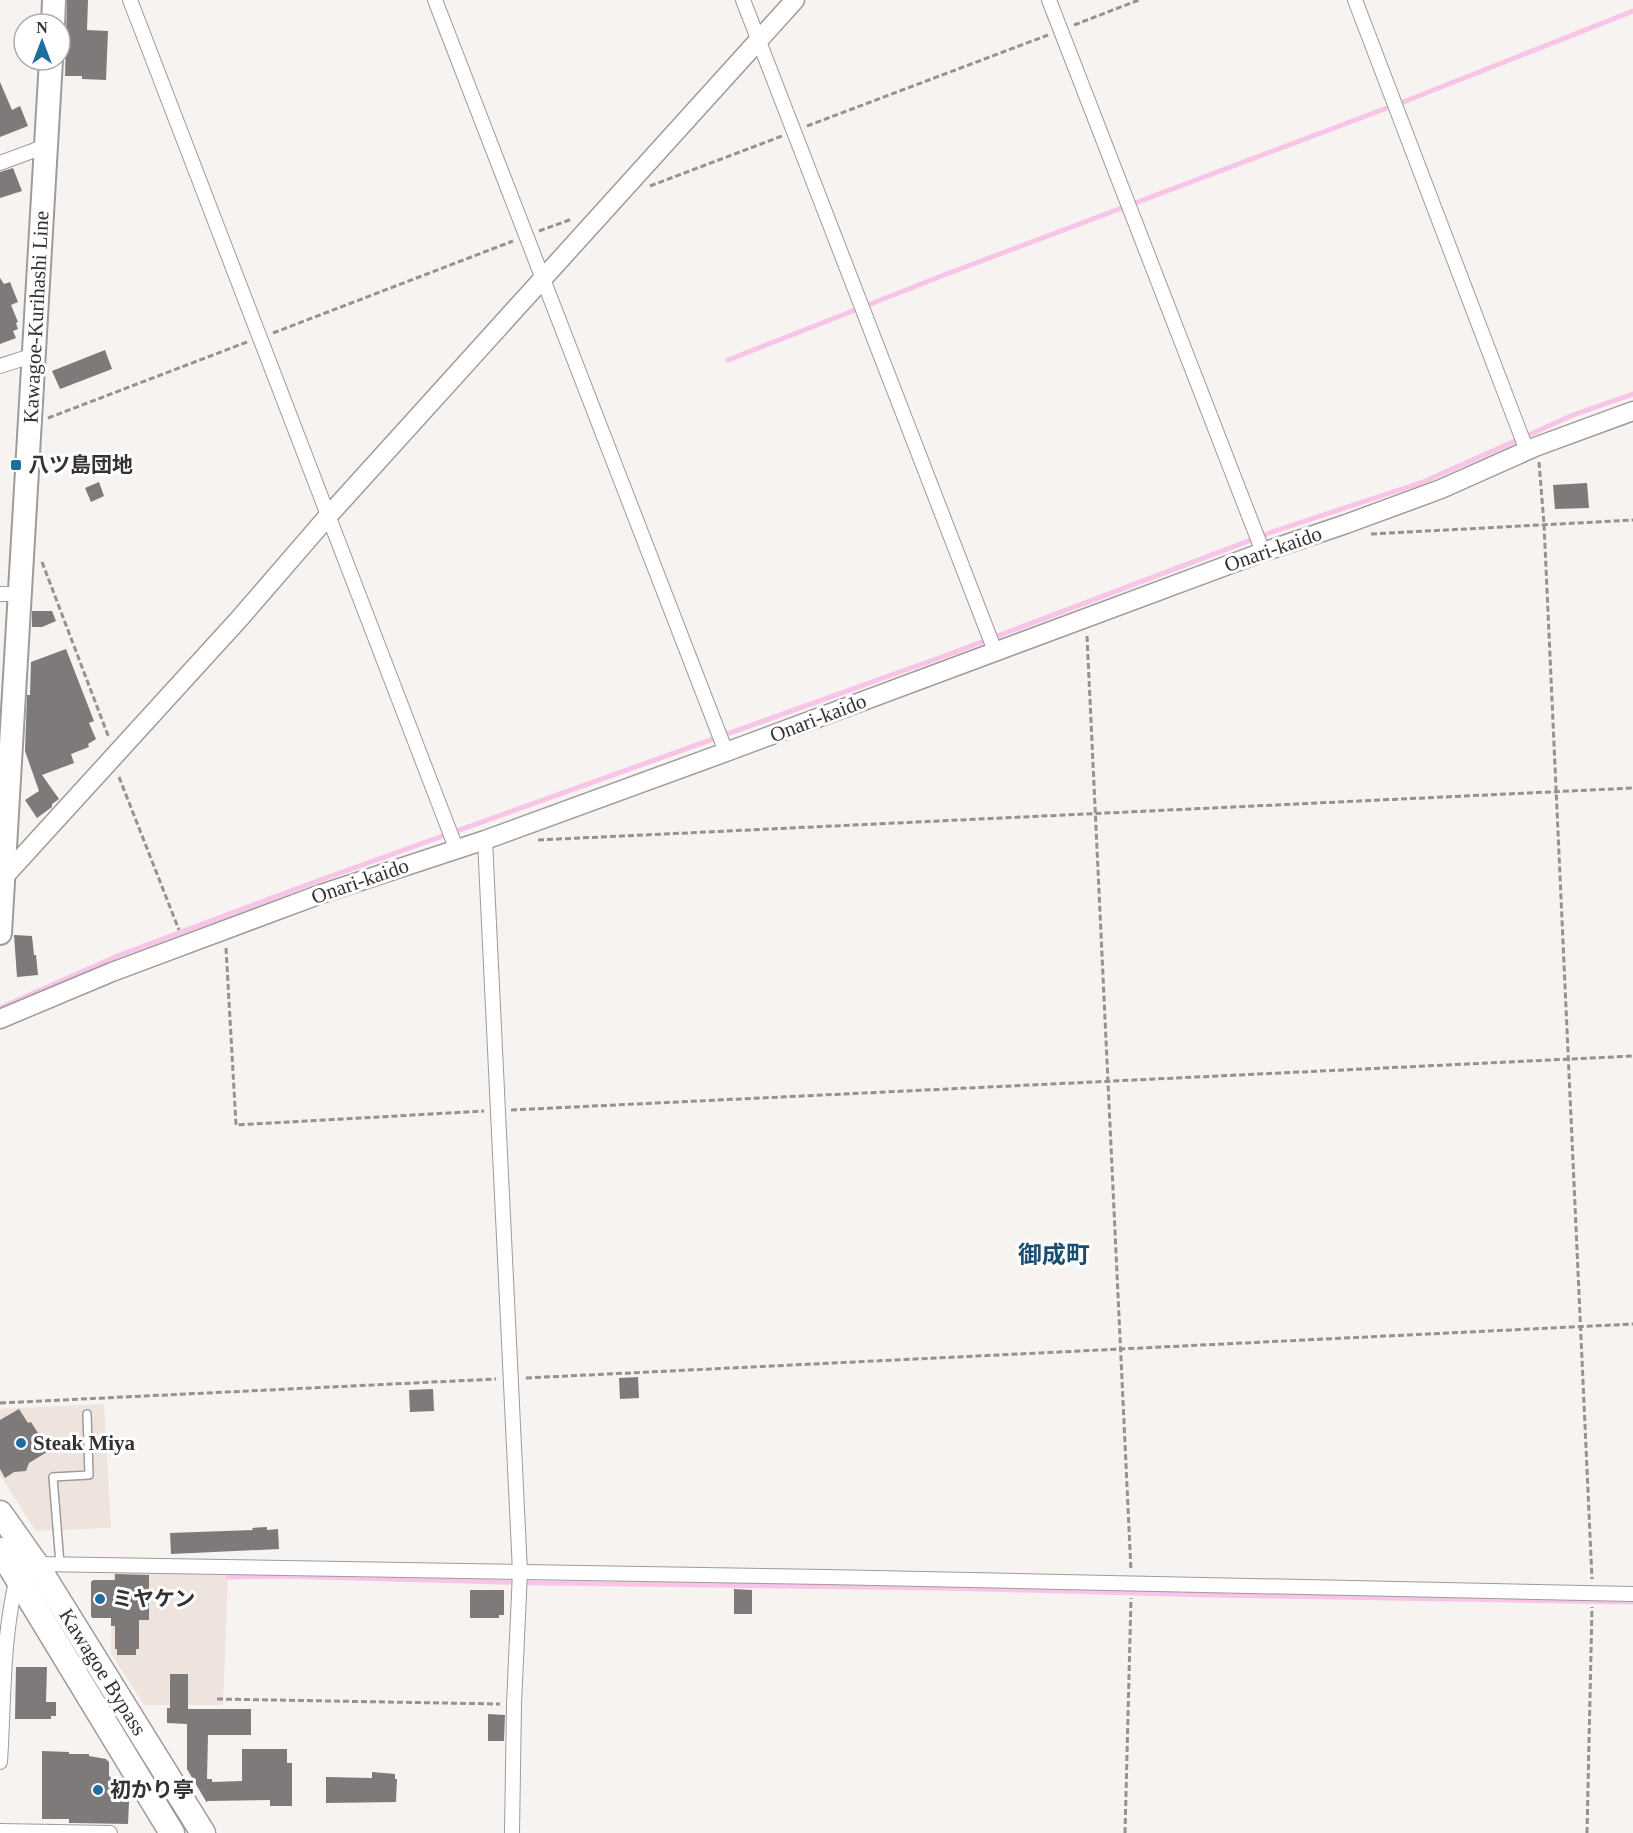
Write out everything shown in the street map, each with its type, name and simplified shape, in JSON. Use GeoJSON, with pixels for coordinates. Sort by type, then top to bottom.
{"type":"FeatureCollection","features":[{"type":"Feature","properties":{"kind":"highway","name":"Kawagoe Bypass"},"geometry":{"type":"LineString","coordinates":[[0,1513],[27,1570],[172,1833]]}},
{"type":"Feature","properties":{"kind":"highway","name":"Kawagoe Bypass"},"geometry":{"type":"LineString","coordinates":[[0,1550],[27,1570],[204,1833]]}},
{"type":"Feature","properties":{"kind":"main road","name":"Kawagoe-Kurihashi Line"},"geometry":{"type":"LineString","coordinates":[[0,933],[10,594],[23,541],[50,72]]}},
{"type":"Feature","properties":{"kind":"street"},"geometry":{"type":"LineString","coordinates":[[129,0],[456,848]]}},
{"type":"Feature","properties":{"kind":"street"},"geometry":{"type":"LineString","coordinates":[[435,0],[726,752]]}},
{"type":"Feature","properties":{"kind":"street"},"geometry":{"type":"LineString","coordinates":[[743,0],[995,651]]}},
{"type":"Feature","properties":{"kind":"street"},"geometry":{"type":"LineString","coordinates":[[3,878],[240,618],[329,515],[795,0]]}},
{"type":"Feature","properties":{"kind":"street"},"geometry":{"type":"LineString","coordinates":[[1049,0],[1263,552]]}},
{"type":"Feature","properties":{"kind":"street"},"geometry":{"type":"LineString","coordinates":[[1355,0],[1531,449]]}},
{"type":"Feature","properties":{"kind":"street"},"geometry":{"type":"LineString","coordinates":[[0,163],[46,146]]}},
{"type":"Feature","properties":{"kind":"street"},"geometry":{"type":"LineString","coordinates":[[0,366],[34,355]]}},
{"type":"Feature","properties":{"kind":"street","name":"Onari-kaido"},"geometry":{"type":"LineString","coordinates":[[0,1018],[112,972],[321,894],[485,840],[1087,616],[1441,489],[1531,449],[1633,411]]}},
{"type":"Feature","properties":{"kind":"street"},"geometry":{"type":"LineString","coordinates":[[485,840],[520,1572],[514,1704],[512,1833]]}},
{"type":"Feature","properties":{"kind":"street"},"geometry":{"type":"LineString","coordinates":[[0,1762],[10,1603],[27,1570],[60,1564],[1633,1594]]}},
{"type":"Feature","properties":{"kind":"street"},"geometry":{"type":"LineString","coordinates":[[0,1831],[110,1833]]}},
{"type":"Feature","properties":{"kind":"lane"},"geometry":{"type":"LineString","coordinates":[[60,1564],[53,1477],[89,1475],[87,1414]]}},
{"type":"Feature","properties":{"kind":"path"},"geometry":{"type":"LineString","coordinates":[[622,192],[638,191],[1139,0]]}},
{"type":"Feature","properties":{"kind":"path"},"geometry":{"type":"LineString","coordinates":[[29,423],[45,419],[526,236],[591,212],[607,209]]}},
{"type":"Feature","properties":{"kind":"path"},"geometry":{"type":"LineString","coordinates":[[1531,449],[1539,458],[1544,524],[1593,1593],[1587,1833]]}},
{"type":"Feature","properties":{"kind":"path"},"geometry":{"type":"LineString","coordinates":[[1346,524],[1362,533],[1377,534],[1633,520]]}},
{"type":"Feature","properties":{"kind":"path"},"geometry":{"type":"LineString","coordinates":[[23,541],[37,549],[184,945]]}},
{"type":"Feature","properties":{"kind":"path"},"geometry":{"type":"LineString","coordinates":[[1087,616],[1132,1584],[1125,1833]]}},
{"type":"Feature","properties":{"kind":"path"},"geometry":{"type":"LineString","coordinates":[[513,829],[525,841],[1633,788]]}},
{"type":"Feature","properties":{"kind":"path"},"geometry":{"type":"LineString","coordinates":[[225,930],[236,1125],[499,1110],[1633,1056]]}},
{"type":"Feature","properties":{"kind":"path"},"geometry":{"type":"LineString","coordinates":[[0,1403],[1633,1324]]}},
{"type":"Feature","properties":{"kind":"path"},"geometry":{"type":"LineString","coordinates":[[217,1699],[514,1704]]}},
{"type":"Feature","properties":{"kind":"shaded area"},"geometry":{"type":"Polygon","coordinates":[[[104,1404],[111,1528],[36,1531],[0,1475],[0,1409],[104,1404]]]}},
{"type":"Feature","properties":{"kind":"shaded area"},"geometry":{"type":"Polygon","coordinates":[[[113,1573],[228,1574],[223,1705],[144,1705],[111,1653],[113,1573]]]}},
{"type":"Feature","properties":{"kind":"building"},"geometry":{"type":"Polygon","coordinates":[[[67,0],[88,0],[87,30],[108,31],[106,80],[65,76],[65,72],[72,72],[72,12],[67,12],[67,0]]]}},
{"type":"Feature","properties":{"kind":"building"},"geometry":{"type":"Polygon","coordinates":[[[0,82],[12,110],[20,106],[28,126],[0,137],[0,82]]]}},
{"type":"Feature","properties":{"kind":"building"},"geometry":{"type":"Polygon","coordinates":[[[13,168],[22,191],[0,198],[0,172],[13,168]]]}},
{"type":"Feature","properties":{"kind":"building"},"geometry":{"type":"Polygon","coordinates":[[[0,278],[4,284],[10,282],[18,302],[11,305],[18,322],[16,323],[18,329],[13,331],[16,338],[0,344],[0,278]]]}},
{"type":"Feature","properties":{"kind":"building"},"geometry":{"type":"Polygon","coordinates":[[[105,350],[112,369],[60,389],[52,371],[105,350]]]}},
{"type":"Feature","properties":{"kind":"building"},"geometry":{"type":"Polygon","coordinates":[[[99,482],[104,496],[91,502],[85,488],[99,482]]]}},
{"type":"Feature","properties":{"kind":"building"},"geometry":{"type":"Polygon","coordinates":[[[1587,483],[1589,508],[1555,509],[1553,485],[1587,483]]]}},
{"type":"Feature","properties":{"kind":"building"},"geometry":{"type":"Polygon","coordinates":[[[32,611],[52,611],[56,621],[42,627],[32,627],[32,611]]]}},
{"type":"Feature","properties":{"kind":"building"},"geometry":{"type":"Polygon","coordinates":[[[66,649],[94,721],[89,723],[96,739],[88,744],[89,747],[71,754],[74,763],[42,775],[59,799],[37,818],[25,800],[39,791],[25,751],[31,662],[66,649]]]}},
{"type":"Feature","properties":{"kind":"building"},"geometry":{"type":"Polygon","coordinates":[[[14,935],[32,936],[38,975],[17,977],[14,935]]]}},
{"type":"Feature","properties":{"kind":"building"},"geometry":{"type":"Polygon","coordinates":[[[638,1377],[639,1398],[620,1399],[619,1378],[638,1377]]]}},
{"type":"Feature","properties":{"kind":"building"},"geometry":{"type":"Polygon","coordinates":[[[433,1389],[434,1411],[410,1412],[409,1390],[433,1389]]]}},
{"type":"Feature","properties":{"kind":"building","name":"Steak Miya"},"geometry":{"type":"Polygon","coordinates":[[[19,1409],[28,1423],[31,1422],[47,1452],[29,1463],[26,1471],[14,1472],[5,1478],[0,1469],[0,1420],[19,1409]]]}},
{"type":"Feature","properties":{"kind":"building"},"geometry":{"type":"Polygon","coordinates":[[[267,1527],[267,1530],[278,1529],[279,1549],[171,1554],[170,1533],[253,1530],[252,1528],[267,1527]]]}},
{"type":"Feature","properties":{"kind":"building"},"geometry":{"type":"Polygon","coordinates":[[[115,1574],[149,1575],[149,1620],[139,1620],[139,1649],[136,1649],[136,1655],[117,1655],[115,1626],[111,1626],[111,1618],[92,1618],[91,1616],[91,1582],[93,1580],[115,1580],[115,1574]]]}},
{"type":"Feature","properties":{"kind":"building"},"geometry":{"type":"Polygon","coordinates":[[[734,1589],[752,1590],[752,1614],[734,1614],[734,1589]]]}},
{"type":"Feature","properties":{"kind":"building"},"geometry":{"type":"Polygon","coordinates":[[[470,1590],[504,1590],[504,1615],[499,1615],[499,1618],[470,1618],[470,1590]]]}},
{"type":"Feature","properties":{"kind":"building"},"geometry":{"type":"Polygon","coordinates":[[[16,1667],[47,1667],[46,1702],[56,1702],[56,1716],[51,1716],[51,1719],[15,1719],[16,1667]]]}},
{"type":"Feature","properties":{"kind":"building"},"geometry":{"type":"Polygon","coordinates":[[[170,1674],[188,1674],[188,1709],[251,1709],[251,1735],[208,1735],[207,1779],[212,1779],[212,1782],[242,1781],[242,1749],[287,1749],[287,1763],[292,1763],[292,1806],[270,1806],[270,1800],[207,1801],[207,1803],[187,1769],[187,1724],[167,1723],[167,1708],[170,1708],[170,1674]]]}},
{"type":"Feature","properties":{"kind":"building"},"geometry":{"type":"Polygon","coordinates":[[[488,1714],[505,1715],[504,1741],[488,1741],[488,1714]]]}},
{"type":"Feature","properties":{"kind":"building","name":"初かり亭"},"geometry":{"type":"Polygon","coordinates":[[[42,1751],[89,1754],[89,1756],[106,1759],[109,1762],[109,1776],[123,1788],[129,1802],[128,1824],[69,1823],[69,1819],[42,1819],[42,1751]]]}},
{"type":"Feature","properties":{"kind":"building"},"geometry":{"type":"Polygon","coordinates":[[[372,1772],[395,1774],[395,1779],[397,1779],[396,1802],[326,1803],[326,1777],[372,1778],[372,1772]]]}},
{"type":"Feature","properties":{"kind":"waterway"},"geometry":{"type":"LineString","coordinates":[[728,360],[944,275],[1411,99],[1633,11]]}},
{"type":"Feature","properties":{"kind":"waterway"},"geometry":{"type":"LineString","coordinates":[[0,1008],[120,955],[312,883],[950,654],[1272,532],[1423,482],[1573,415],[1633,394]]}},
{"type":"Feature","properties":{"kind":"waterway"},"geometry":{"type":"LineString","coordinates":[[228,1577],[281,1576],[541,1583],[945,1588],[1633,1602]]}},
{"type":"Feature","properties":{"kind":"place","name":"八ツ島団地"},"geometry":{"type":"Point","coordinates":[16,465]}},
{"type":"Feature","properties":{"kind":"place","name":"Steak Miya"},"geometry":{"type":"Point","coordinates":[21,1443]}},
{"type":"Feature","properties":{"kind":"place","name":"ミヤケン"},"geometry":{"type":"Point","coordinates":[100,1599]}},
{"type":"Feature","properties":{"kind":"place","name":"初かり亭"},"geometry":{"type":"Point","coordinates":[98,1790]}},
{"type":"Feature","properties":{"kind":"district","name":"御成町"},"geometry":{"type":"Point","coordinates":[1054,1255]}}]}
